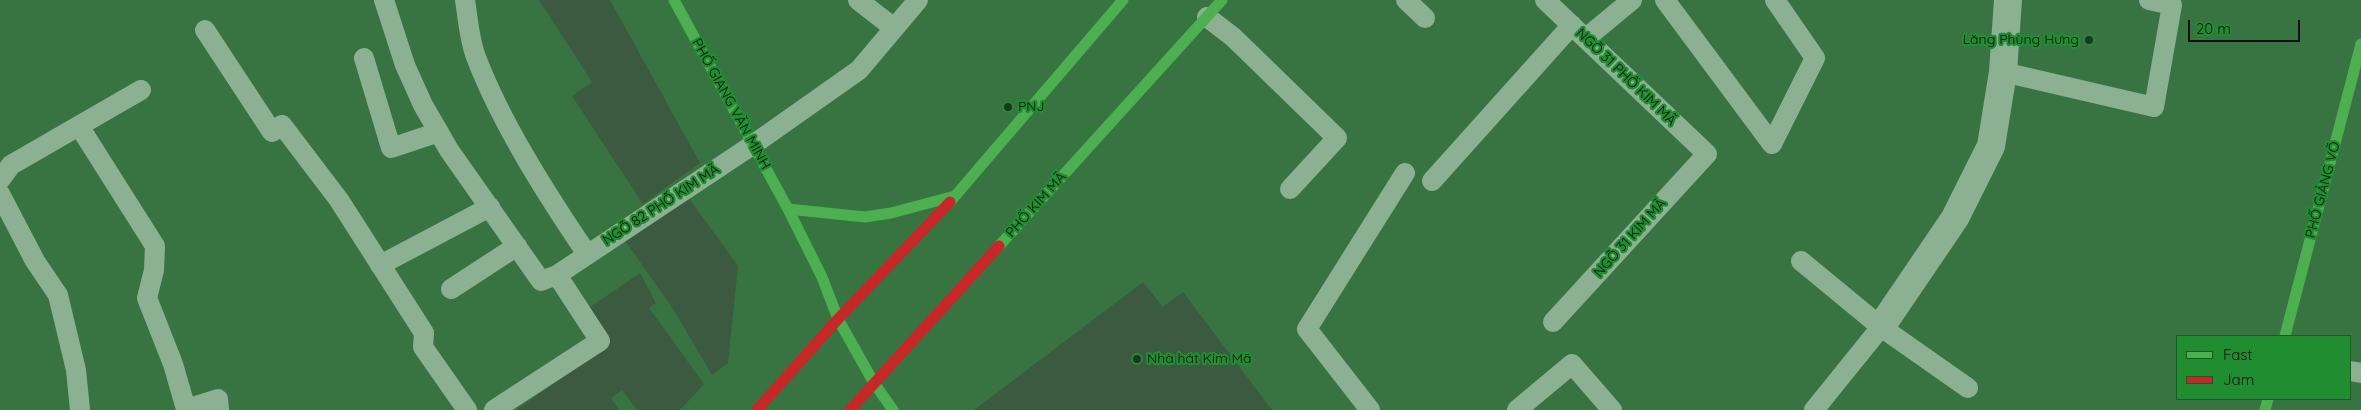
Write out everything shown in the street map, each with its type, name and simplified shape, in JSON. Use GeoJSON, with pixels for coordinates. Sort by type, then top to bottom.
{"type":"FeatureCollection","features":[{"type":"Feature","properties":{"kind":"main road","name":"PHỐ GIANG VĂN MINH"},"geometry":{"type":"LineString","coordinates":[[674,0],[788,209],[822,277],[838,319],[874,383],[893,410]]}},
{"type":"Feature","properties":{"kind":"main road"},"geometry":{"type":"LineString","coordinates":[[757,410],[838,319],[955,196],[1123,0]]}},
{"type":"Feature","properties":{"kind":"main road","name":"PHỐ KIM MÃ"},"geometry":{"type":"LineString","coordinates":[[850,410],[1222,0]]}},
{"type":"Feature","properties":{"kind":"main road","name":"PHỐ GIẢNG VÕ"},"geometry":{"type":"LineString","coordinates":[[2285,335],[2361,44]]}},
{"type":"Feature","properties":{"kind":"main road"},"geometry":{"type":"LineString","coordinates":[[788,209],[865,217],[891,213],[955,196]]}},
{"type":"Feature","properties":{"kind":"street"},"geometry":{"type":"LineString","coordinates":[[1881,327],[1956,218],[1991,146],[2002,72],[2008,0]]}},
{"type":"Feature","properties":{"kind":"lane"},"geometry":{"type":"LineString","coordinates":[[384,0],[405,65],[423,105],[439,132],[541,281],[557,275],[600,341],[494,410]]}},
{"type":"Feature","properties":{"kind":"lane"},"geometry":{"type":"LineString","coordinates":[[465,0],[475,55],[501,109],[548,195],[587,254]]}},
{"type":"Feature","properties":{"kind":"lane"},"geometry":{"type":"LineString","coordinates":[[858,0],[894,28]]}},
{"type":"Feature","properties":{"kind":"lane","name":"NGÕ 82 PHỐ KIM MÃ"},"geometry":{"type":"LineString","coordinates":[[557,275],[754,144],[859,70],[918,0]]}},
{"type":"Feature","properties":{"kind":"lane"},"geometry":{"type":"LineString","coordinates":[[1406,0],[1424,18]]}},
{"type":"Feature","properties":{"kind":"lane","name":"NGÕ 31 PHỐ KIM MÃ"},"geometry":{"type":"LineString","coordinates":[[1545,0],[1706,154]]}},
{"type":"Feature","properties":{"kind":"lane"},"geometry":{"type":"LineString","coordinates":[[1432,181],[1579,32],[1632,0]]}},
{"type":"Feature","properties":{"kind":"lane"},"geometry":{"type":"LineString","coordinates":[[1664,0],[1772,144],[1815,58],[1775,0]]}},
{"type":"Feature","properties":{"kind":"lane"},"geometry":{"type":"LineString","coordinates":[[2002,72],[2154,108],[2172,5],[2149,0]]}},
{"type":"Feature","properties":{"kind":"lane"},"geometry":{"type":"LineString","coordinates":[[1207,16],[1233,37],[1337,138],[1290,189]]}},
{"type":"Feature","properties":{"kind":"lane"},"geometry":{"type":"LineString","coordinates":[[205,30],[272,132],[282,125],[339,200],[424,333],[423,347],[467,410]]}},
{"type":"Feature","properties":{"kind":"lane"},"geometry":{"type":"LineString","coordinates":[[364,58],[391,148],[439,132]]}},
{"type":"Feature","properties":{"kind":"lane"},"geometry":{"type":"LineString","coordinates":[[0,180],[11,165],[141,90]]}},
{"type":"Feature","properties":{"kind":"lane"},"geometry":{"type":"LineString","coordinates":[[79,126],[155,246],[154,270],[147,298],[173,364],[186,409],[218,400],[219,410]]}},
{"type":"Feature","properties":{"kind":"lane","name":"NGÕ 31 KIM MÃ"},"geometry":{"type":"LineString","coordinates":[[1553,322],[1706,154]]}},
{"type":"Feature","properties":{"kind":"lane"},"geometry":{"type":"LineString","coordinates":[[1370,410],[1307,329],[1405,173]]}},
{"type":"Feature","properties":{"kind":"lane"},"geometry":{"type":"LineString","coordinates":[[0,194],[35,260],[58,295],[76,370],[80,410]]}},
{"type":"Feature","properties":{"kind":"lane"},"geometry":{"type":"LineString","coordinates":[[380,265],[490,206]]}},
{"type":"Feature","properties":{"kind":"lane"},"geometry":{"type":"LineString","coordinates":[[451,289],[517,246]]}},
{"type":"Feature","properties":{"kind":"lane"},"geometry":{"type":"LineString","coordinates":[[1801,261],[1881,327],[1968,388]]}},
{"type":"Feature","properties":{"kind":"lane"},"geometry":{"type":"LineString","coordinates":[[1814,410],[1881,327]]}},
{"type":"Feature","properties":{"kind":"lane"},"geometry":{"type":"LineString","coordinates":[[1517,410],[1572,364],[1612,410]]}},
{"type":"Feature","properties":{"kind":"building"},"geometry":{"type":"Polygon","coordinates":[[[539,0],[610,0],[700,163],[643,204],[572,96],[592,82],[539,0]]]}},
{"type":"Feature","properties":{"kind":"building"},"geometry":{"type":"Polygon","coordinates":[[[686,194],[738,266],[728,363],[712,375],[675,312],[624,239],[686,194]]]}},
{"type":"Feature","properties":{"kind":"building"},"geometry":{"type":"Polygon","coordinates":[[[640,273],[656,303],[649,308],[704,384],[680,410],[637,410],[622,390],[611,398],[619,410],[516,410],[600,351],[586,310],[640,273]]]}},
{"type":"Feature","properties":{"kind":"building","name":"Nhà hát Kim Mã"},"geometry":{"type":"Polygon","coordinates":[[[1143,282],[1163,307],[1183,292],[1272,410],[974,410],[1143,282]]]}},
{"type":"Feature","properties":{"kind":"traffic: fast"},"geometry":{"type":"LineString","coordinates":[[674,0],[788,209],[822,277],[838,319],[874,383],[893,410]]}},
{"type":"Feature","properties":{"kind":"traffic: fast"},"geometry":{"type":"LineString","coordinates":[[950,202],[1123,0]]}},
{"type":"Feature","properties":{"kind":"traffic: fast"},"geometry":{"type":"LineString","coordinates":[[999,246],[1222,0]]}},
{"type":"Feature","properties":{"kind":"traffic: fast"},"geometry":{"type":"LineString","coordinates":[[2285,335],[2361,44]]}},
{"type":"Feature","properties":{"kind":"traffic: fast"},"geometry":{"type":"LineString","coordinates":[[788,209],[865,217],[891,213],[955,196]]}},
{"type":"Feature","properties":{"kind":"traffic: fast"},"geometry":{"type":"LineString","coordinates":[[2265,410],[2268,400]]}},
{"type":"Feature","properties":{"kind":"traffic: jam"},"geometry":{"type":"LineString","coordinates":[[757,410],[838,319],[950,202]]}},
{"type":"Feature","properties":{"kind":"traffic: jam"},"geometry":{"type":"LineString","coordinates":[[850,410],[999,246]]}},
{"type":"Feature","properties":{"kind":"place","name":"Lăng Phùng Hưng"},"geometry":{"type":"Point","coordinates":[2089,40]}},
{"type":"Feature","properties":{"kind":"place","name":"PNJ"},"geometry":{"type":"Point","coordinates":[1008,107]}},
{"type":"Feature","properties":{"kind":"place","name":"Nhà hát Kim Mã"},"geometry":{"type":"Point","coordinates":[1137,359]}}]}
